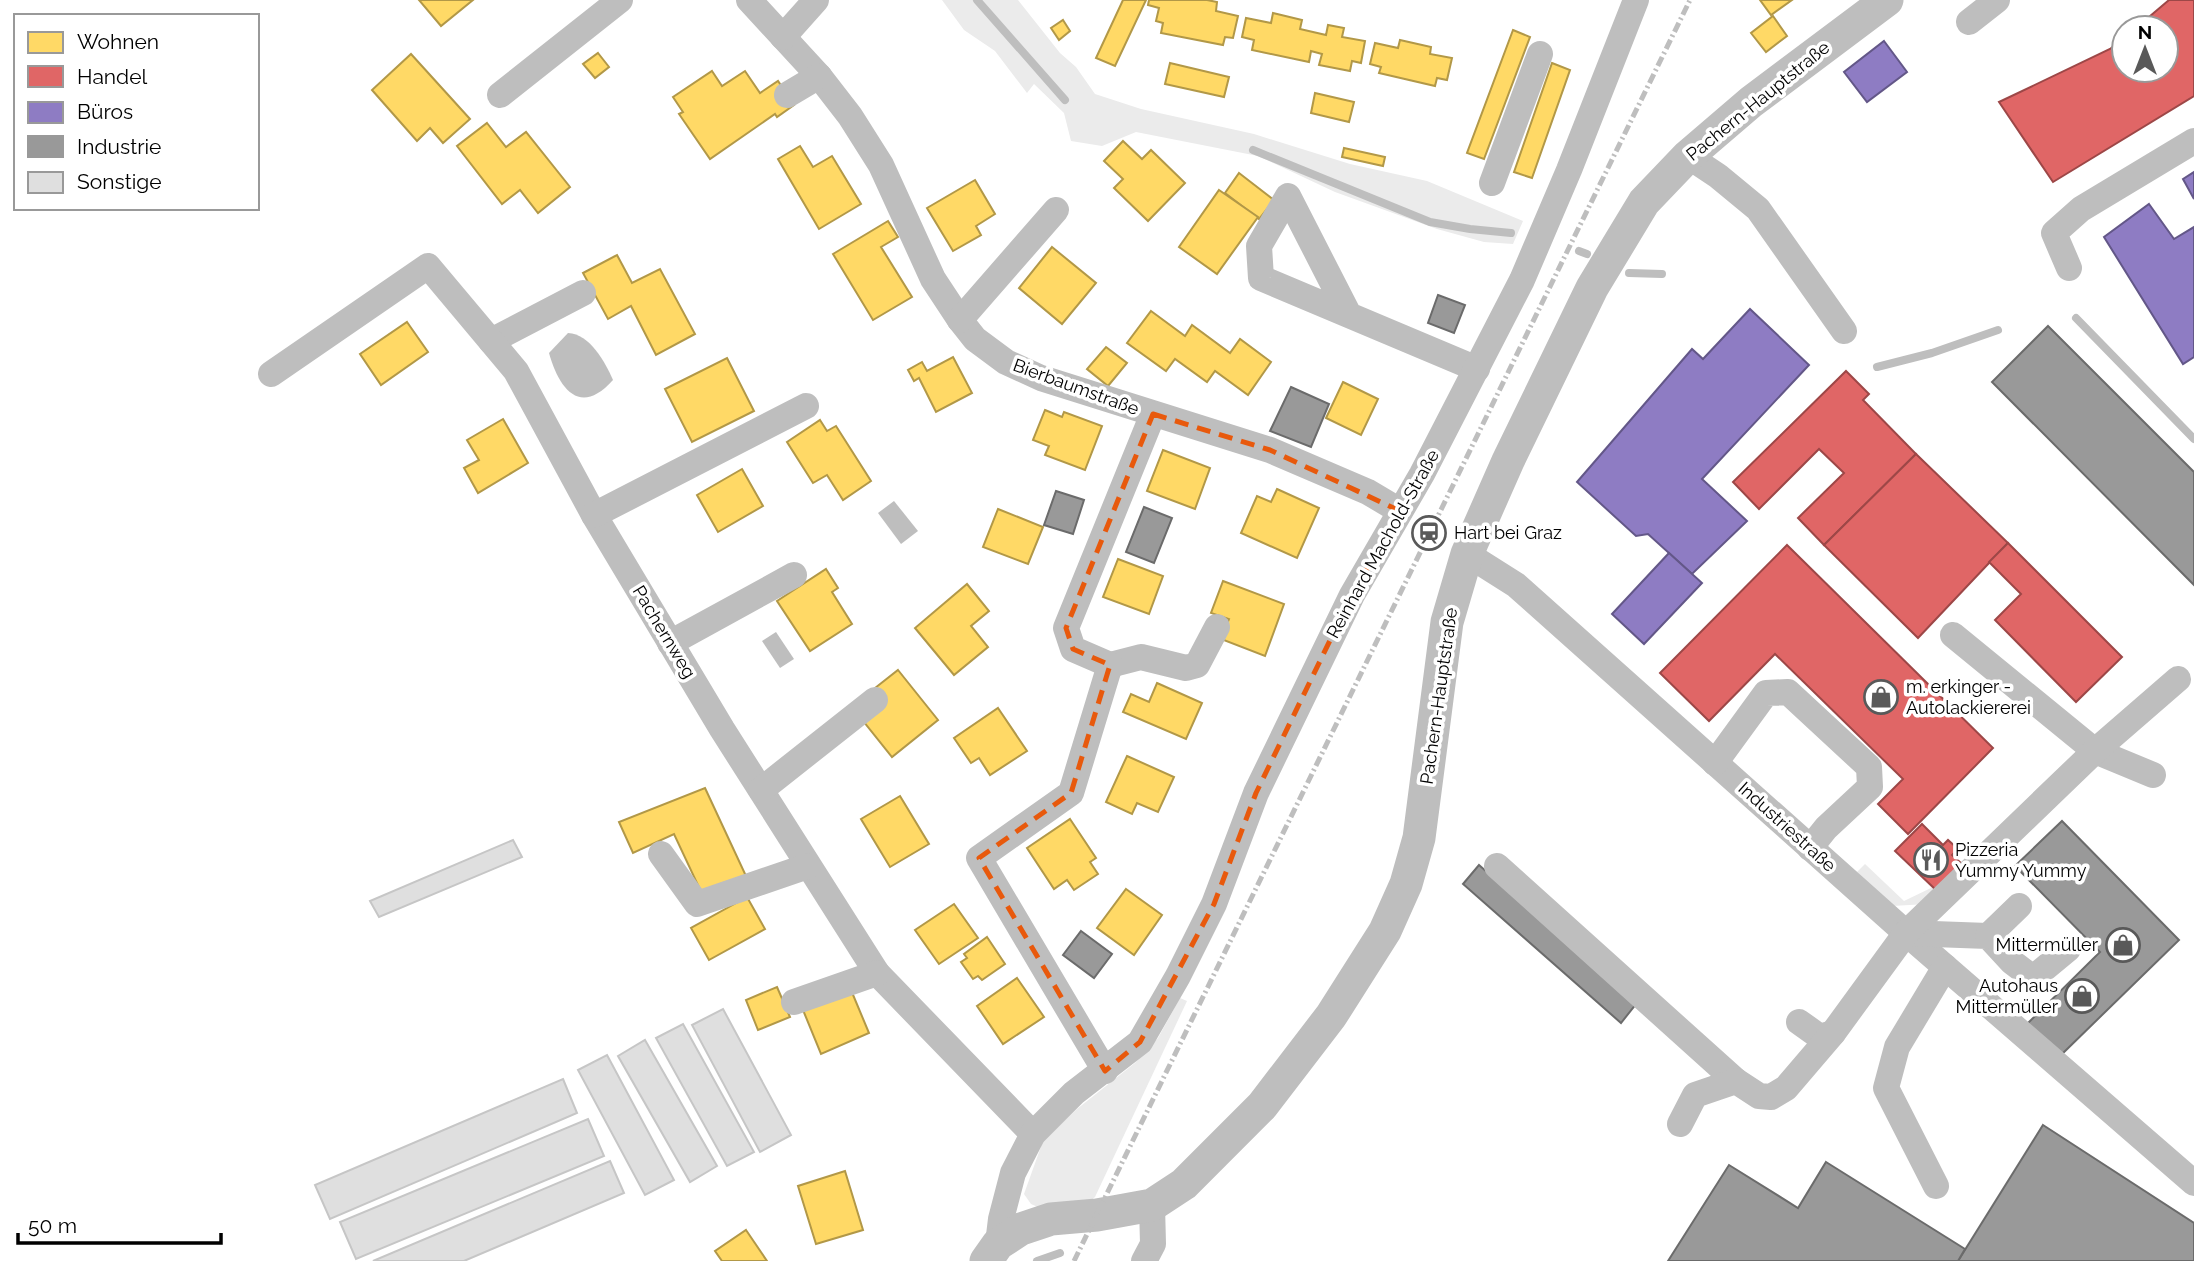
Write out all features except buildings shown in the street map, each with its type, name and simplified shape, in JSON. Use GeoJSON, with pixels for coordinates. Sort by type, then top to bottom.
{"type":"FeatureCollection","features":[{"type":"Feature","properties":{"kind":"main road","name":"Pachern-Hauptstraße"},"geometry":{"type":"LineString","coordinates":[[992,1252],[1021,1229],[1051,1219],[1097,1215],[1152,1205],[1184,1184],[1262,1106],[1331,1016],[1385,931],[1406,884],[1419,838],[1447,622],[1467,554],[1508,461],[1592,288],[1644,202],[1688,156],[1751,102],[1887,0]]}},
{"type":"Feature","properties":{"kind":"street"},"geometry":{"type":"LineString","coordinates":[[500,95],[620,0]]}},
{"type":"Feature","properties":{"kind":"street","name":"Bierbaumstraße"},"geometry":{"type":"LineString","coordinates":[[748,0],[819,76],[850,116],[881,165],[933,279],[975,339],[1006,362],[1041,378],[1270,450],[1368,492],[1400,511]]}},
{"type":"Feature","properties":{"kind":"street"},"geometry":{"type":"LineString","coordinates":[[783,37],[816,0]]}},
{"type":"Feature","properties":{"kind":"street","name":"Reinhard Machold-Straße"},"geometry":{"type":"LineString","coordinates":[[992,1252],[1013,1173],[1033,1135],[1074,1093],[1140,1042],[1178,976],[1214,904],[1256,793],[1353,595],[1422,474],[1522,280],[1636,0]]}},
{"type":"Feature","properties":{"kind":"street"},"geometry":{"type":"LineString","coordinates":[[1969,22],[1997,0]]}},
{"type":"Feature","properties":{"kind":"street"},"geometry":{"type":"LineString","coordinates":[[1492,183],[1540,54]]}},
{"type":"Feature","properties":{"kind":"street"},"geometry":{"type":"LineString","coordinates":[[787,94],[819,76]]}},
{"type":"Feature","properties":{"kind":"street"},"geometry":{"type":"LineString","coordinates":[[2069,268],[2054,233],[2081,209],[2194,141]]}},
{"type":"Feature","properties":{"kind":"street"},"geometry":{"type":"LineString","coordinates":[[1688,156],[1718,176],[1758,209],[1844,331]]}},
{"type":"Feature","properties":{"kind":"street"},"geometry":{"type":"LineString","coordinates":[[960,320],[1056,210]]}},
{"type":"Feature","properties":{"kind":"street","name":"Pachernweg"},"geometry":{"type":"LineString","coordinates":[[271,374],[428,266],[516,371],[594,515],[670,643],[877,972],[1033,1135]]}},
{"type":"Feature","properties":{"kind":"street"},"geometry":{"type":"LineString","coordinates":[[491,341],[583,293]]}},
{"type":"Feature","properties":{"kind":"street"},"geometry":{"type":"LineString","coordinates":[[1349,315],[1477,369]]}},
{"type":"Feature","properties":{"kind":"street"},"geometry":{"type":"LineString","coordinates":[[594,515],[806,406]]}},
{"type":"Feature","properties":{"kind":"street"},"geometry":{"type":"LineString","coordinates":[[1153,414],[1066,628],[1073,649],[1110,666],[1141,657],[1186,668],[1197,666],[1217,627]]}},
{"type":"Feature","properties":{"kind":"street","name":"Industriestraße"},"geometry":{"type":"LineString","coordinates":[[1467,554],[1516,585],[1906,933],[2194,1183]]}},
{"type":"Feature","properties":{"kind":"street"},"geometry":{"type":"LineString","coordinates":[[670,643],[794,575]]}},
{"type":"Feature","properties":{"kind":"street"},"geometry":{"type":"LineString","coordinates":[[1953,635],[2095,751],[2153,775]]}},
{"type":"Feature","properties":{"kind":"street"},"geometry":{"type":"LineString","coordinates":[[1105,1071],[979,858],[1071,793],[1110,666]]}},
{"type":"Feature","properties":{"kind":"street"},"geometry":{"type":"LineString","coordinates":[[1497,866],[1736,1081],[1759,1096],[1770,1097],[1786,1088],[1833,1033],[1906,933],[2095,751],[2178,679]]}},
{"type":"Feature","properties":{"kind":"street"},"geometry":{"type":"LineString","coordinates":[[1715,763],[1766,693],[1788,692],[1868,767],[1870,787],[1826,828],[1810,848]]}},
{"type":"Feature","properties":{"kind":"street"},"geometry":{"type":"LineString","coordinates":[[761,790],[875,700]]}},
{"type":"Feature","properties":{"kind":"street"},"geometry":{"type":"LineString","coordinates":[[661,854],[697,904],[808,866]]}},
{"type":"Feature","properties":{"kind":"street"},"geometry":{"type":"LineString","coordinates":[[1988,936],[2019,906]]}},
{"type":"Feature","properties":{"kind":"street"},"geometry":{"type":"LineString","coordinates":[[1906,933],[1988,936],[2012,962],[2033,978],[2068,949]]}},
{"type":"Feature","properties":{"kind":"street"},"geometry":{"type":"LineString","coordinates":[[1936,1186],[1886,1088],[1897,1047],[1945,967]]}},
{"type":"Feature","properties":{"kind":"street"},"geometry":{"type":"LineString","coordinates":[[794,1002],[877,972]]}},
{"type":"Feature","properties":{"kind":"street"},"geometry":{"type":"LineString","coordinates":[[1800,1022],[1820,1037],[1833,1033]]}},
{"type":"Feature","properties":{"kind":"street"},"geometry":{"type":"LineString","coordinates":[[1680,1124],[1695,1095],[1736,1081]]}},
{"type":"Feature","properties":{"kind":"street"},"geometry":{"type":"LineString","coordinates":[[1144,1261],[1153,1244],[1152,1205]]}},
{"type":"Feature","properties":{"kind":"highlighted area"},"geometry":{"type":"Polygon","coordinates":[[[1153,414],[1270,450],[1400,511],[1352,595],[1256,793],[1214,904],[1140,1042],[1105,1071],[979,858],[1071,793],[1110,665],[1073,649],[1066,628],[1153,414]]]}},
{"type":"Feature","properties":{"kind":"shaded area"},"geometry":{"type":"Polygon","coordinates":[[[942,0],[1018,0],[1060,53],[1076,67],[1095,94],[1141,109],[1254,134],[1350,164],[1427,181],[1523,221],[1513,244],[1484,242],[1437,229],[1335,192],[1258,156],[1136,132],[1102,146],[1071,141],[1064,113],[1034,84],[1027,93],[995,51],[964,30],[942,0]]]}},
{"type":"Feature","properties":{"kind":"shaded area"},"geometry":{"type":"Polygon","coordinates":[[[568,333],[583,338],[590,344],[601,357],[613,380],[601,391],[590,396],[572,394],[553,366],[549,353],[568,333]]]}},
{"type":"Feature","properties":{"kind":"shaded area"},"geometry":{"type":"Polygon","coordinates":[[[894,501],[918,531],[901,544],[878,513],[894,501]]]}},
{"type":"Feature","properties":{"kind":"shaded area"},"geometry":{"type":"Polygon","coordinates":[[[776,632],[794,659],[780,668],[762,641],[776,632]]]}},
{"type":"Feature","properties":{"kind":"shaded area"},"geometry":{"type":"Polygon","coordinates":[[[1865,864],[1904,901],[1933,887],[1940,893],[1927,904],[1892,906],[1857,872],[1865,864]]]}},
{"type":"Feature","properties":{"kind":"shaded area"},"geometry":{"type":"Polygon","coordinates":[[[1180,998],[1187,1001],[1095,1197],[1089,1202],[1040,1208],[1031,1204],[1024,1194],[1043,1141],[1077,1109],[1135,1063],[1158,1038],[1180,998]]]}},
{"type":"Feature","properties":{"kind":"waterway"},"geometry":{"type":"LineString","coordinates":[[977,0],[1065,100]]}},
{"type":"Feature","properties":{"kind":"waterway"},"geometry":{"type":"LineString","coordinates":[[1253,150],[1430,222],[1511,233]]}},
{"type":"Feature","properties":{"kind":"waterway"},"geometry":{"type":"LineString","coordinates":[[1579,251],[1587,254]]}},
{"type":"Feature","properties":{"kind":"waterway"},"geometry":{"type":"LineString","coordinates":[[1629,273],[1662,274]]}},
{"type":"Feature","properties":{"kind":"waterway"},"geometry":{"type":"LineString","coordinates":[[2076,318],[2194,439]]}},
{"type":"Feature","properties":{"kind":"waterway"},"geometry":{"type":"LineString","coordinates":[[1877,367],[1932,353],[1998,330]]}},
{"type":"Feature","properties":{"kind":"waterway"},"geometry":{"type":"LineString","coordinates":[[1037,1261],[1060,1253]]}},
{"type":"Feature","properties":{"kind":"railway"},"geometry":{"type":"LineString","coordinates":[[1074,1261],[1690,0]]}},
{"type":"Feature","properties":{"kind":"place","name":"Hart bei Graz"},"geometry":{"type":"Point","coordinates":[1429,533]}},
{"type":"Feature","properties":{"kind":"place","name":"m. erkinger - Autolackiererei"},"geometry":{"type":"Point","coordinates":[1881,697]}},
{"type":"Feature","properties":{"kind":"place","name":"Pizzeria Yummy Yummy"},"geometry":{"type":"Point","coordinates":[1931,860]}},
{"type":"Feature","properties":{"kind":"place","name":"Mittermüller"},"geometry":{"type":"Point","coordinates":[2123,945]}},
{"type":"Feature","properties":{"kind":"place","name":"Autohaus Mittermüller"},"geometry":{"type":"Point","coordinates":[2082,996]}}]}
